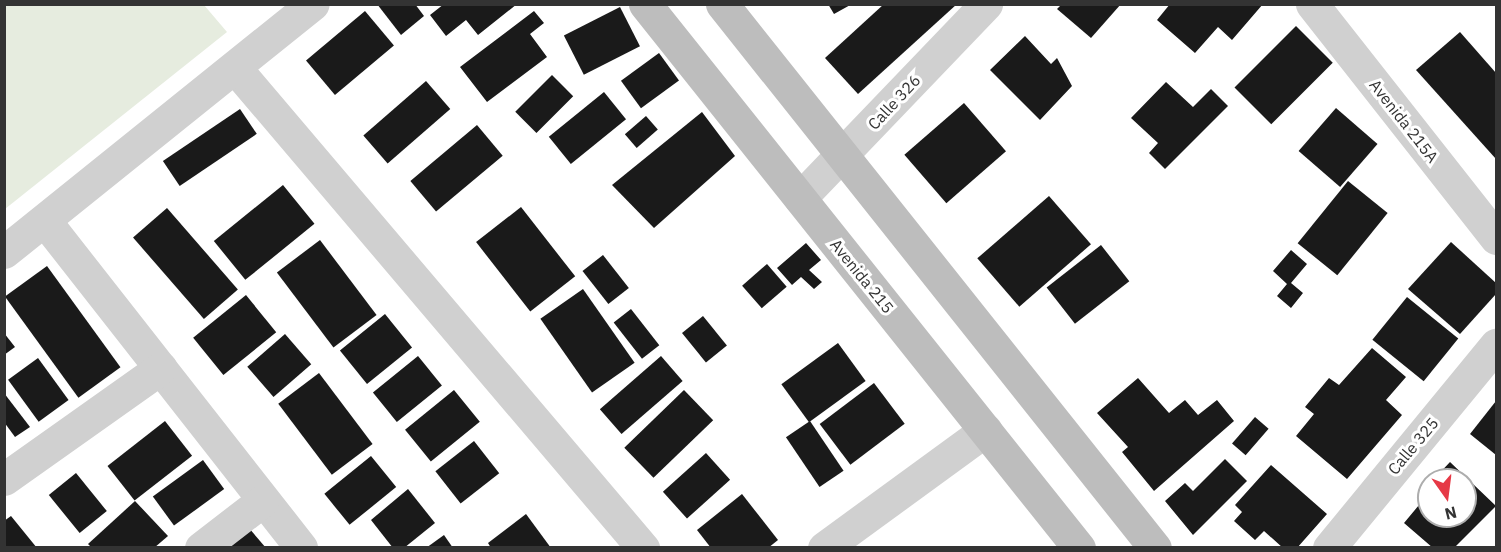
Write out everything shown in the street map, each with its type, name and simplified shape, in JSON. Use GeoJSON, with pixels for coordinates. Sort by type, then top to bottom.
{"type":"FeatureCollection","features":[{"type":"Feature","properties":{"kind":"street"},"geometry":{"type":"LineString","coordinates":[[4,252],[236,69],[313,4]]}},
{"type":"Feature","properties":{"kind":"street","name":"Avenida 215"},"geometry":{"type":"LineString","coordinates":[[645,4],[1079,548]]}},
{"type":"Feature","properties":{"kind":"street"},"geometry":{"type":"LineString","coordinates":[[722,4],[1155,548]]}},
{"type":"Feature","properties":{"kind":"street","name":"Calle 326"},"geometry":{"type":"LineString","coordinates":[[800,198],[986,4]]}},
{"type":"Feature","properties":{"kind":"street","name":"Avenida 215A"},"geometry":{"type":"LineString","coordinates":[[1312,4],[1497,238]]}},
{"type":"Feature","properties":{"kind":"street"},"geometry":{"type":"LineString","coordinates":[[236,69],[643,548]]}},
{"type":"Feature","properties":{"kind":"street"},"geometry":{"type":"LineString","coordinates":[[45,221],[262,501],[302,548]]}},
{"type":"Feature","properties":{"kind":"street","name":"Calle 325"},"geometry":{"type":"LineString","coordinates":[[1329,548],[1497,345]]}},
{"type":"Feature","properties":{"kind":"street"},"geometry":{"type":"LineString","coordinates":[[4,479],[161,368]]}},
{"type":"Feature","properties":{"kind":"street"},"geometry":{"type":"LineString","coordinates":[[825,548],[986,430]]}},
{"type":"Feature","properties":{"kind":"street"},"geometry":{"type":"LineString","coordinates":[[201,548],[262,501]]}},
{"type":"Feature","properties":{"kind":"shaded area"},"geometry":{"type":"Polygon","coordinates":[[[5,4],[204,5],[227,32],[5,209],[5,4]]]}},
{"type":"Feature","properties":{"kind":"building"},"geometry":{"type":"Polygon","coordinates":[[[377,4],[415,4],[424,16],[401,35],[377,4]]]}},
{"type":"Feature","properties":{"kind":"building"},"geometry":{"type":"Polygon","coordinates":[[[444,4],[517,4],[478,35],[466,20],[446,36],[430,15],[444,4]]]}},
{"type":"Feature","properties":{"kind":"building"},"geometry":{"type":"Polygon","coordinates":[[[828,4],[852,4],[834,14],[828,4]]]}},
{"type":"Feature","properties":{"kind":"building"},"geometry":{"type":"Polygon","coordinates":[[[884,4],[957,4],[858,94],[825,58],[884,4]]]}},
{"type":"Feature","properties":{"kind":"building"},"geometry":{"type":"Polygon","coordinates":[[[1062,4],[1121,4],[1091,38],[1057,9],[1062,4]]]}},
{"type":"Feature","properties":{"kind":"building"},"geometry":{"type":"Polygon","coordinates":[[[1170,4],[1263,4],[1232,40],[1218,27],[1195,53],[1157,20],[1170,4]]]}},
{"type":"Feature","properties":{"kind":"building"},"geometry":{"type":"Polygon","coordinates":[[[620,7],[640,46],[584,75],[564,36],[620,7]]]}},
{"type":"Feature","properties":{"kind":"building"},"geometry":{"type":"Polygon","coordinates":[[[365,11],[394,45],[335,95],[306,60],[365,11]]]}},
{"type":"Feature","properties":{"kind":"building"},"geometry":{"type":"Polygon","coordinates":[[[534,11],[544,23],[530,34],[547,57],[487,102],[460,67],[534,11]]]}},
{"type":"Feature","properties":{"kind":"building"},"geometry":{"type":"Polygon","coordinates":[[[1296,26],[1333,63],[1271,124],[1234,88],[1296,26]]]}},
{"type":"Feature","properties":{"kind":"building"},"geometry":{"type":"Polygon","coordinates":[[[1460,32],[1496,73],[1496,159],[1416,70],[1460,32]]]}},
{"type":"Feature","properties":{"kind":"building"},"geometry":{"type":"Polygon","coordinates":[[[1025,36],[1051,64],[1057,58],[1072,86],[1040,120],[990,70],[1025,36]]]}},
{"type":"Feature","properties":{"kind":"building"},"geometry":{"type":"Polygon","coordinates":[[[659,53],[679,81],[641,108],[621,81],[659,53]]]}},
{"type":"Feature","properties":{"kind":"building"},"geometry":{"type":"Polygon","coordinates":[[[552,75],[573,96],[536,133],[515,112],[552,75]]]}},
{"type":"Feature","properties":{"kind":"building"},"geometry":{"type":"Polygon","coordinates":[[[426,81],[450,109],[388,163],[363,135],[426,81]]]}},
{"type":"Feature","properties":{"kind":"building"},"geometry":{"type":"Polygon","coordinates":[[[1166,82],[1193,107],[1211,89],[1228,106],[1165,169],[1149,153],[1158,143],[1131,118],[1166,82]]]}},
{"type":"Feature","properties":{"kind":"building"},"geometry":{"type":"Polygon","coordinates":[[[604,92],[626,119],[571,164],[549,137],[604,92]]]}},
{"type":"Feature","properties":{"kind":"building"},"geometry":{"type":"Polygon","coordinates":[[[964,103],[1006,151],[946,203],[904,155],[964,103]]]}},
{"type":"Feature","properties":{"kind":"building"},"geometry":{"type":"Polygon","coordinates":[[[1336,108],[1378,144],[1340,187],[1299,151],[1336,108]]]}},
{"type":"Feature","properties":{"kind":"building"},"geometry":{"type":"Polygon","coordinates":[[[240,109],[257,134],[180,186],[163,161],[240,109]]]}},
{"type":"Feature","properties":{"kind":"building"},"geometry":{"type":"Polygon","coordinates":[[[702,112],[735,156],[654,228],[612,185],[702,112]]]}},
{"type":"Feature","properties":{"kind":"building"},"geometry":{"type":"Polygon","coordinates":[[[646,116],[658,130],[637,148],[625,134],[646,116]]]}},
{"type":"Feature","properties":{"kind":"building"},"geometry":{"type":"Polygon","coordinates":[[[477,125],[503,156],[436,212],[410,181],[477,125]]]}},
{"type":"Feature","properties":{"kind":"building"},"geometry":{"type":"Polygon","coordinates":[[[1348,181],[1388,213],[1337,275],[1298,243],[1348,181]]]}},
{"type":"Feature","properties":{"kind":"building"},"geometry":{"type":"Polygon","coordinates":[[[283,185],[314,224],[245,280],[214,241],[283,185]]]}},
{"type":"Feature","properties":{"kind":"building"},"geometry":{"type":"Polygon","coordinates":[[[1049,196],[1091,244],[1019,307],[977,258],[1049,196]]]}},
{"type":"Feature","properties":{"kind":"building"},"geometry":{"type":"Polygon","coordinates":[[[521,207],[575,276],[530,311],[476,242],[521,207]]]}},
{"type":"Feature","properties":{"kind":"building"},"geometry":{"type":"Polygon","coordinates":[[[167,208],[238,290],[204,319],[133,238],[167,208]]]}},
{"type":"Feature","properties":{"kind":"building"},"geometry":{"type":"Polygon","coordinates":[[[320,240],[377,315],[333,348],[277,272],[320,240]]]}},
{"type":"Feature","properties":{"kind":"building"},"geometry":{"type":"Polygon","coordinates":[[[1451,242],[1496,283],[1496,294],[1460,334],[1408,289],[1451,242]]]}},
{"type":"Feature","properties":{"kind":"building"},"geometry":{"type":"Polygon","coordinates":[[[806,243],[821,260],[809,270],[822,282],[814,289],[801,277],[792,285],[777,268],[806,243]]]}},
{"type":"Feature","properties":{"kind":"building"},"geometry":{"type":"Polygon","coordinates":[[[1101,245],[1129,281],[1075,324],[1047,287],[1101,245]]]}},
{"type":"Feature","properties":{"kind":"building"},"geometry":{"type":"Polygon","coordinates":[[[1291,250],[1307,264],[1291,283],[1303,293],[1291,308],[1277,296],[1287,284],[1273,271],[1291,250]]]}},
{"type":"Feature","properties":{"kind":"building"},"geometry":{"type":"Polygon","coordinates":[[[603,255],[629,288],[608,304],[583,271],[603,255]]]}},
{"type":"Feature","properties":{"kind":"building"},"geometry":{"type":"Polygon","coordinates":[[[767,264],[787,287],[762,308],[742,286],[767,264]]]}},
{"type":"Feature","properties":{"kind":"building"},"geometry":{"type":"Polygon","coordinates":[[[47,266],[120,367],[78,398],[5,297],[47,266]]]}},
{"type":"Feature","properties":{"kind":"building"},"geometry":{"type":"Polygon","coordinates":[[[583,289],[635,363],[592,393],[540,319],[583,289]]]}},
{"type":"Feature","properties":{"kind":"building"},"geometry":{"type":"Polygon","coordinates":[[[246,295],[276,332],[223,375],[193,338],[246,295]]]}},
{"type":"Feature","properties":{"kind":"building"},"geometry":{"type":"Polygon","coordinates":[[[1407,297],[1458,339],[1424,381],[1372,340],[1407,297]]]}},
{"type":"Feature","properties":{"kind":"building"},"geometry":{"type":"Polygon","coordinates":[[[631,309],[659,345],[642,359],[614,323],[631,309]]]}},
{"type":"Feature","properties":{"kind":"building"},"geometry":{"type":"Polygon","coordinates":[[[385,314],[412,347],[367,384],[340,351],[385,314]]]}},
{"type":"Feature","properties":{"kind":"building"},"geometry":{"type":"Polygon","coordinates":[[[703,316],[727,346],[706,363],[682,333],[703,316]]]}},
{"type":"Feature","properties":{"kind":"building"},"geometry":{"type":"Polygon","coordinates":[[[4,333],[15,347],[4,355],[4,333]]]}},
{"type":"Feature","properties":{"kind":"building"},"geometry":{"type":"Polygon","coordinates":[[[285,334],[311,364],[274,397],[247,367],[285,334]]]}},
{"type":"Feature","properties":{"kind":"building"},"geometry":{"type":"Polygon","coordinates":[[[838,343],[866,381],[809,422],[781,384],[838,343]]]}},
{"type":"Feature","properties":{"kind":"building"},"geometry":{"type":"Polygon","coordinates":[[[1372,348],[1406,377],[1386,400],[1402,415],[1347,479],[1296,436],[1314,414],[1305,407],[1329,378],[1339,385],[1372,348]]]}},
{"type":"Feature","properties":{"kind":"building"},"geometry":{"type":"Polygon","coordinates":[[[418,356],[442,386],[397,422],[373,393],[418,356]]]}},
{"type":"Feature","properties":{"kind":"building"},"geometry":{"type":"Polygon","coordinates":[[[661,356],[683,381],[622,434],[600,409],[661,356]]]}},
{"type":"Feature","properties":{"kind":"building"},"geometry":{"type":"Polygon","coordinates":[[[38,358],[69,400],[39,422],[8,380],[38,358]]]}},
{"type":"Feature","properties":{"kind":"building"},"geometry":{"type":"Polygon","coordinates":[[[319,373],[373,444],[332,475],[278,404],[319,373]]]}},
{"type":"Feature","properties":{"kind":"building"},"geometry":{"type":"Polygon","coordinates":[[[1138,378],[1169,413],[1185,400],[1198,415],[1217,400],[1234,421],[1154,491],[1122,452],[1128,447],[1097,413],[1138,378]]]}},
{"type":"Feature","properties":{"kind":"building"},"geometry":{"type":"Polygon","coordinates":[[[874,383],[905,424],[850,465],[820,424],[874,383]]]}},
{"type":"Feature","properties":{"kind":"building"},"geometry":{"type":"Polygon","coordinates":[[[454,390],[480,422],[431,462],[405,430],[454,390]]]}},
{"type":"Feature","properties":{"kind":"building"},"geometry":{"type":"Polygon","coordinates":[[[684,390],[713,420],[653,478],[624,448],[684,390]]]}},
{"type":"Feature","properties":{"kind":"building"},"geometry":{"type":"Polygon","coordinates":[[[4,393],[30,427],[15,437],[4,422],[4,393]]]}},
{"type":"Feature","properties":{"kind":"building"},"geometry":{"type":"Polygon","coordinates":[[[1496,401],[1496,455],[1470,434],[1496,401]]]}},
{"type":"Feature","properties":{"kind":"building"},"geometry":{"type":"Polygon","coordinates":[[[1255,417],[1269,429],[1246,455],[1232,443],[1255,417]]]}},
{"type":"Feature","properties":{"kind":"building"},"geometry":{"type":"Polygon","coordinates":[[[165,421],[192,456],[135,501],[107,466],[165,421]]]}},
{"type":"Feature","properties":{"kind":"building"},"geometry":{"type":"Polygon","coordinates":[[[810,421],[844,471],[820,487],[786,437],[810,421]]]}},
{"type":"Feature","properties":{"kind":"building"},"geometry":{"type":"Polygon","coordinates":[[[474,441],[499,473],[461,503],[435,471],[474,441]]]}},
{"type":"Feature","properties":{"kind":"building"},"geometry":{"type":"Polygon","coordinates":[[[706,453],[730,480],[687,519],[663,492],[706,453]]]}},
{"type":"Feature","properties":{"kind":"building"},"geometry":{"type":"Polygon","coordinates":[[[371,456],[396,487],[350,525],[324,494],[371,456]]]}},
{"type":"Feature","properties":{"kind":"building"},"geometry":{"type":"Polygon","coordinates":[[[1225,459],[1247,481],[1193,535],[1165,501],[1185,483],[1193,491],[1225,459]]]}},
{"type":"Feature","properties":{"kind":"building"},"geometry":{"type":"Polygon","coordinates":[[[203,460],[224,489],[174,526],[153,496],[203,460]]]}},
{"type":"Feature","properties":{"kind":"building"},"geometry":{"type":"Polygon","coordinates":[[[1450,462],[1456,468],[1444,468],[1450,462]]]}},
{"type":"Feature","properties":{"kind":"building"},"geometry":{"type":"Polygon","coordinates":[[[1271,465],[1327,514],[1297,548],[1283,548],[1264,531],[1255,540],[1234,521],[1242,512],[1235,505],[1271,465]]]}},
{"type":"Feature","properties":{"kind":"building"},"geometry":{"type":"Polygon","coordinates":[[[76,473],[107,511],[80,533],[49,495],[76,473]]]}},
{"type":"Feature","properties":{"kind":"building"},"geometry":{"type":"Polygon","coordinates":[[[1477,488],[1496,506],[1477,525],[1477,488]]]}},
{"type":"Feature","properties":{"kind":"building"},"geometry":{"type":"Polygon","coordinates":[[[408,489],[435,523],[404,548],[393,548],[371,520],[408,489]]]}},
{"type":"Feature","properties":{"kind":"building"},"geometry":{"type":"Polygon","coordinates":[[[742,494],[778,540],[768,548],[711,548],[697,530],[742,494]]]}},
{"type":"Feature","properties":{"kind":"building"},"geometry":{"type":"Polygon","coordinates":[[[135,501],[168,536],[154,548],[92,548],[88,544],[135,501]]]}},
{"type":"Feature","properties":{"kind":"building"},"geometry":{"type":"Polygon","coordinates":[[[1417,507],[1417,528],[1474,528],[1454,548],[1433,548],[1404,523],[1417,507]]]}},
{"type":"Feature","properties":{"kind":"building"},"geometry":{"type":"Polygon","coordinates":[[[526,514],[551,548],[491,548],[488,543],[526,514]]]}},
{"type":"Feature","properties":{"kind":"building"},"geometry":{"type":"Polygon","coordinates":[[[11,516],[37,548],[4,548],[4,521],[11,516]]]}},
{"type":"Feature","properties":{"kind":"building"},"geometry":{"type":"Polygon","coordinates":[[[249,528],[266,548],[227,548],[249,528]]]}},
{"type":"Feature","properties":{"kind":"building"},"geometry":{"type":"Polygon","coordinates":[[[444,535],[453,548],[426,548],[444,535]]]}}]}
